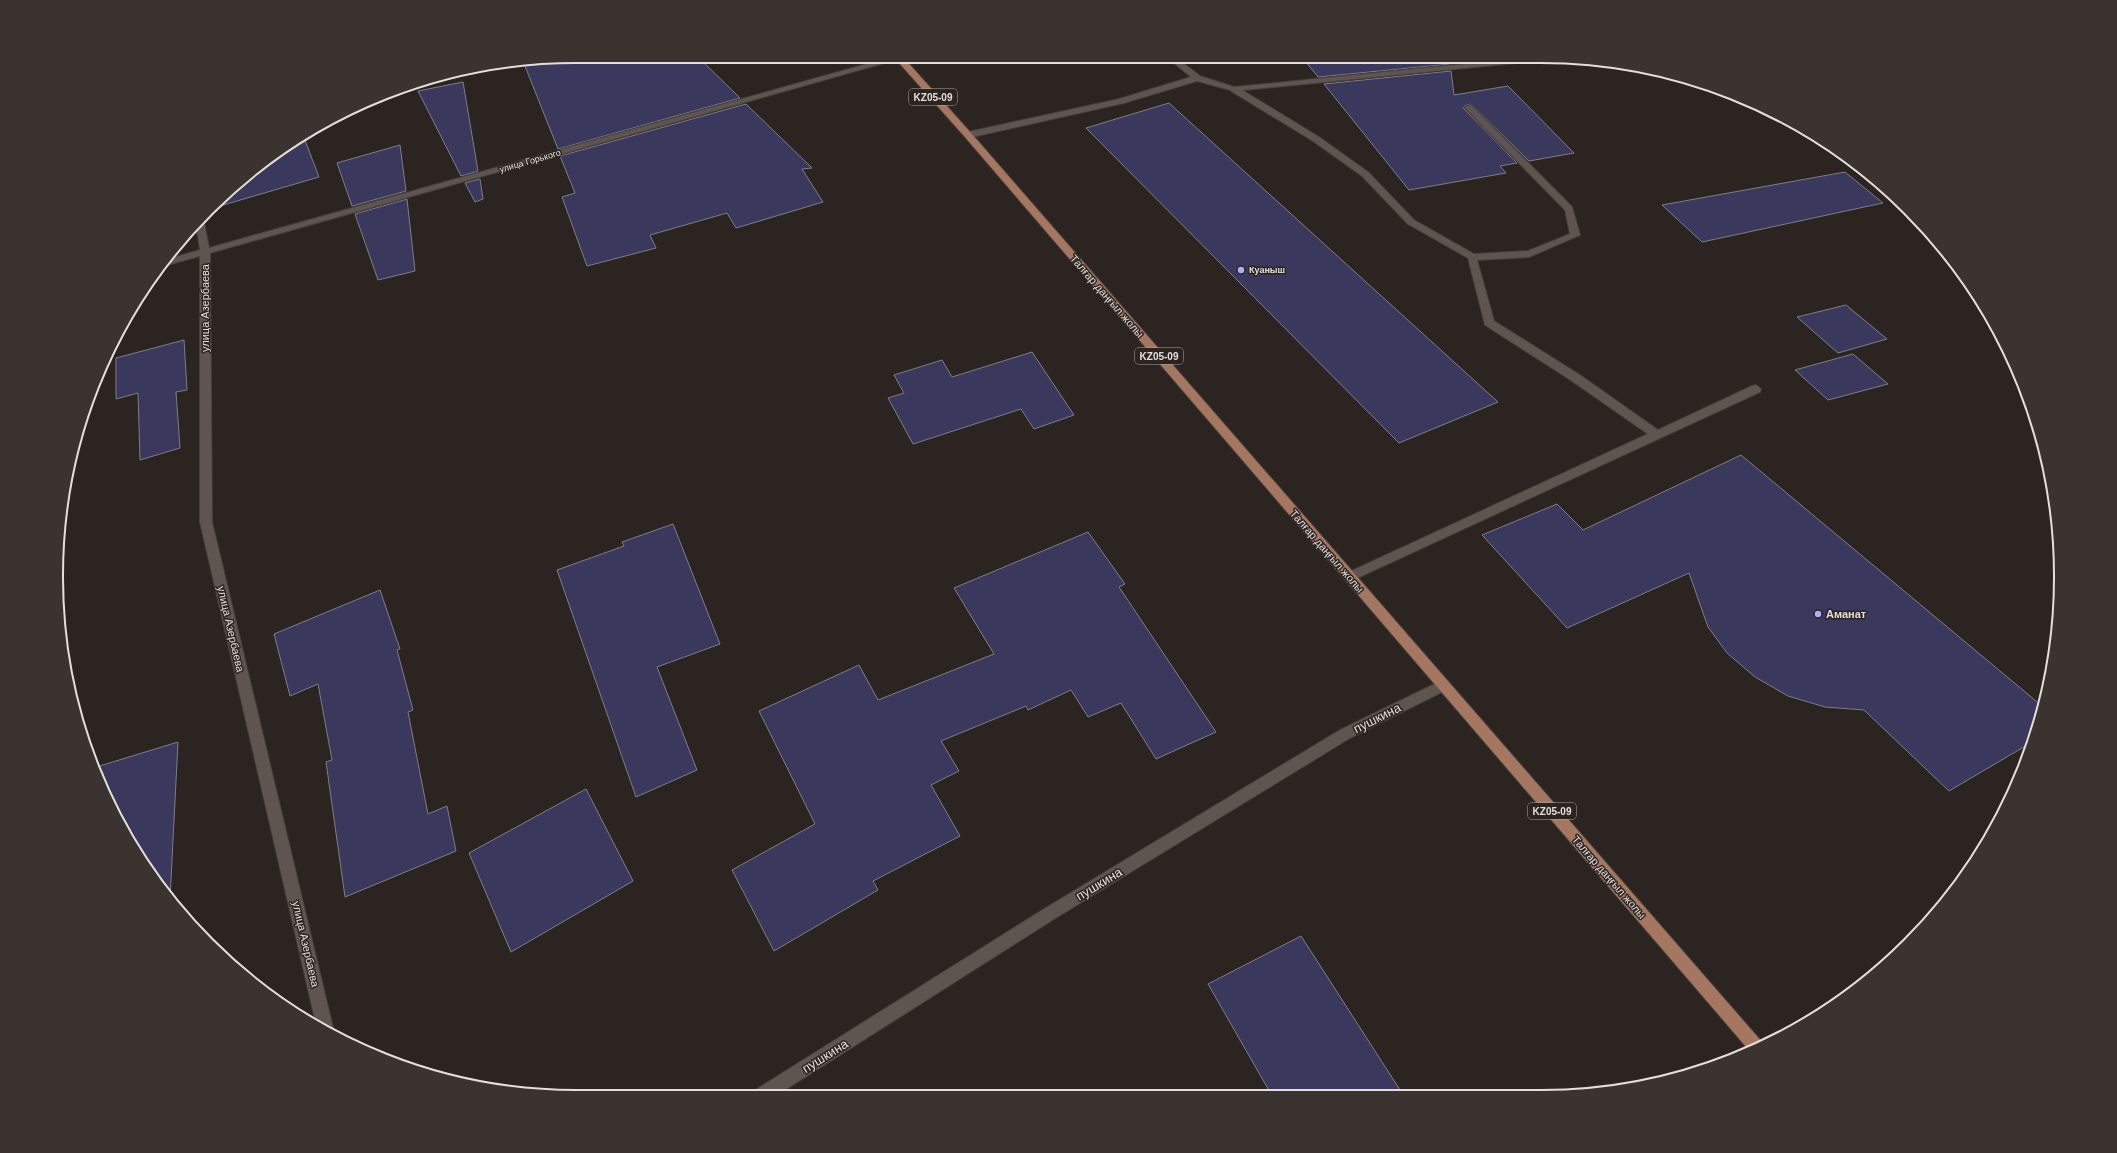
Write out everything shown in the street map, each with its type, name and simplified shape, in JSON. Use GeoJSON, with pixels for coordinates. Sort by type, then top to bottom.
{"type":"FeatureCollection","features":[{"type":"Feature","properties":{"kind":"main road","name":"Талғар даңғыл жолы"},"geometry":{"type":"LineString","coordinates":[[903,63],[968,135],[1443,686],[1754,1043]]}},
{"type":"Feature","properties":{"kind":"street","name":"улица Горького"},"geometry":{"type":"LineString","coordinates":[[171,261],[877,63]]}},
{"type":"Feature","properties":{"kind":"street"},"geometry":{"type":"LineString","coordinates":[[1178,63],[1197,78],[1234,89],[1316,139],[1364,174],[1411,222],[1472,257],[1529,254],[1575,235],[1569,209],[1468,107]]}},
{"type":"Feature","properties":{"kind":"street"},"geometry":{"type":"LineString","coordinates":[[1234,89],[1496,63]]}},
{"type":"Feature","properties":{"kind":"street"},"geometry":{"type":"LineString","coordinates":[[968,135],[1121,101],[1197,78]]}},
{"type":"Feature","properties":{"kind":"street","name":"улица Азербаева"},"geometry":{"type":"LineString","coordinates":[[201,226],[205,253],[206,522],[324,1023]]}},
{"type":"Feature","properties":{"kind":"street"},"geometry":{"type":"LineString","coordinates":[[1472,257],[1489,323],[1576,378],[1657,435]]}},
{"type":"Feature","properties":{"kind":"street"},"geometry":{"type":"LineString","coordinates":[[1349,577],[1756,389]]}},
{"type":"Feature","properties":{"kind":"street","name":"пушкина"},"geometry":{"type":"LineString","coordinates":[[771,1090],[1049,914],[1345,734],[1443,686]]}},
{"type":"Feature","properties":{"kind":"building"},"geometry":{"type":"Polygon","coordinates":[[[576,63],[704,63],[740,98],[558,149],[525,66],[576,63]]]}},
{"type":"Feature","properties":{"kind":"building"},"geometry":{"type":"Polygon","coordinates":[[[1307,63],[1451,64],[1318,77],[1307,63]]]}},
{"type":"Feature","properties":{"kind":"building"},"geometry":{"type":"Polygon","coordinates":[[[1451,71],[1454,95],[1508,86],[1574,153],[1529,161],[1471,104],[1464,106],[1463,108],[1517,163],[1500,166],[1506,173],[1409,190],[1324,84],[1451,71]]]}},
{"type":"Feature","properties":{"kind":"building"},"geometry":{"type":"Polygon","coordinates":[[[463,82],[478,171],[461,176],[418,91],[463,82]]]}},
{"type":"Feature","properties":{"kind":"building"},"geometry":{"type":"Polygon","coordinates":[[[1169,103],[1498,402],[1399,443],[1086,128],[1169,103]]]}},
{"type":"Feature","properties":{"kind":"building"},"geometry":{"type":"Polygon","coordinates":[[[746,104],[812,168],[802,169],[823,202],[736,228],[727,213],[650,235],[656,248],[587,266],[562,197],[575,193],[560,156],[746,104]]]}},
{"type":"Feature","properties":{"kind":"building"},"geometry":{"type":"Polygon","coordinates":[[[305,141],[319,177],[221,206],[264,169],[305,141]]]}},
{"type":"Feature","properties":{"kind":"building"},"geometry":{"type":"Polygon","coordinates":[[[400,145],[406,191],[352,206],[337,163],[400,145]]]}},
{"type":"Feature","properties":{"kind":"building"},"geometry":{"type":"Polygon","coordinates":[[[1845,172],[1883,203],[1702,242],[1662,205],[1845,172]]]}},
{"type":"Feature","properties":{"kind":"building"},"geometry":{"type":"Polygon","coordinates":[[[480,179],[483,199],[475,202],[465,183],[480,179]]]}},
{"type":"Feature","properties":{"kind":"building"},"geometry":{"type":"Polygon","coordinates":[[[407,199],[415,271],[378,280],[355,214],[407,199]]]}},
{"type":"Feature","properties":{"kind":"building"},"geometry":{"type":"Polygon","coordinates":[[[1846,305],[1887,339],[1838,353],[1797,317],[1846,305]]]}},
{"type":"Feature","properties":{"kind":"building"},"geometry":{"type":"Polygon","coordinates":[[[184,340],[187,390],[176,392],[180,448],[140,460],[138,393],[116,399],[116,358],[184,340]]]}},
{"type":"Feature","properties":{"kind":"building"},"geometry":{"type":"Polygon","coordinates":[[[1032,352],[1074,415],[1034,429],[1021,409],[913,444],[888,398],[904,393],[894,375],[942,360],[952,377],[1032,352]]]}},
{"type":"Feature","properties":{"kind":"building"},"geometry":{"type":"Polygon","coordinates":[[[1853,354],[1888,384],[1828,400],[1795,370],[1853,354]]]}},
{"type":"Feature","properties":{"kind":"building","name":"Аманат"},"geometry":{"type":"Polygon","coordinates":[[[1741,455],[2038,703],[2025,746],[1949,791],[1864,710],[1825,707],[1788,696],[1755,677],[1727,653],[1708,627],[1689,573],[1567,628],[1482,535],[1557,504],[1583,530],[1741,455]]]}},
{"type":"Feature","properties":{"kind":"building"},"geometry":{"type":"Polygon","coordinates":[[[673,524],[720,644],[657,667],[697,770],[636,797],[557,570],[624,546],[622,542],[673,524]]]}},
{"type":"Feature","properties":{"kind":"building"},"geometry":{"type":"Polygon","coordinates":[[[1088,532],[1125,584],[1119,587],[1216,732],[1156,759],[1121,703],[1088,717],[1071,690],[1028,710],[1026,706],[941,741],[959,771],[931,785],[960,836],[873,881],[878,890],[774,951],[732,870],[815,824],[759,711],[859,665],[878,700],[994,654],[954,588],[1088,532]]]}},
{"type":"Feature","properties":{"kind":"building"},"geometry":{"type":"Polygon","coordinates":[[[380,590],[400,649],[397,650],[413,710],[408,712],[428,814],[447,806],[456,851],[345,897],[326,762],[332,760],[318,684],[290,696],[274,634],[380,590]]]}},
{"type":"Feature","properties":{"kind":"building"},"geometry":{"type":"Polygon","coordinates":[[[178,742],[170,891],[132,833],[116,804],[99,766],[178,742]]]}},
{"type":"Feature","properties":{"kind":"building"},"geometry":{"type":"Polygon","coordinates":[[[586,789],[633,881],[511,952],[469,853],[586,789]]]}},
{"type":"Feature","properties":{"kind":"building"},"geometry":{"type":"Polygon","coordinates":[[[1301,936],[1400,1090],[1269,1090],[1208,984],[1301,936]]]}},
{"type":"Feature","properties":{"kind":"place","name":"Куаныш"},"geometry":{"type":"Point","coordinates":[1241,270]}},
{"type":"Feature","properties":{"kind":"place","name":"Аманат"},"geometry":{"type":"Point","coordinates":[1818,614]}}]}
